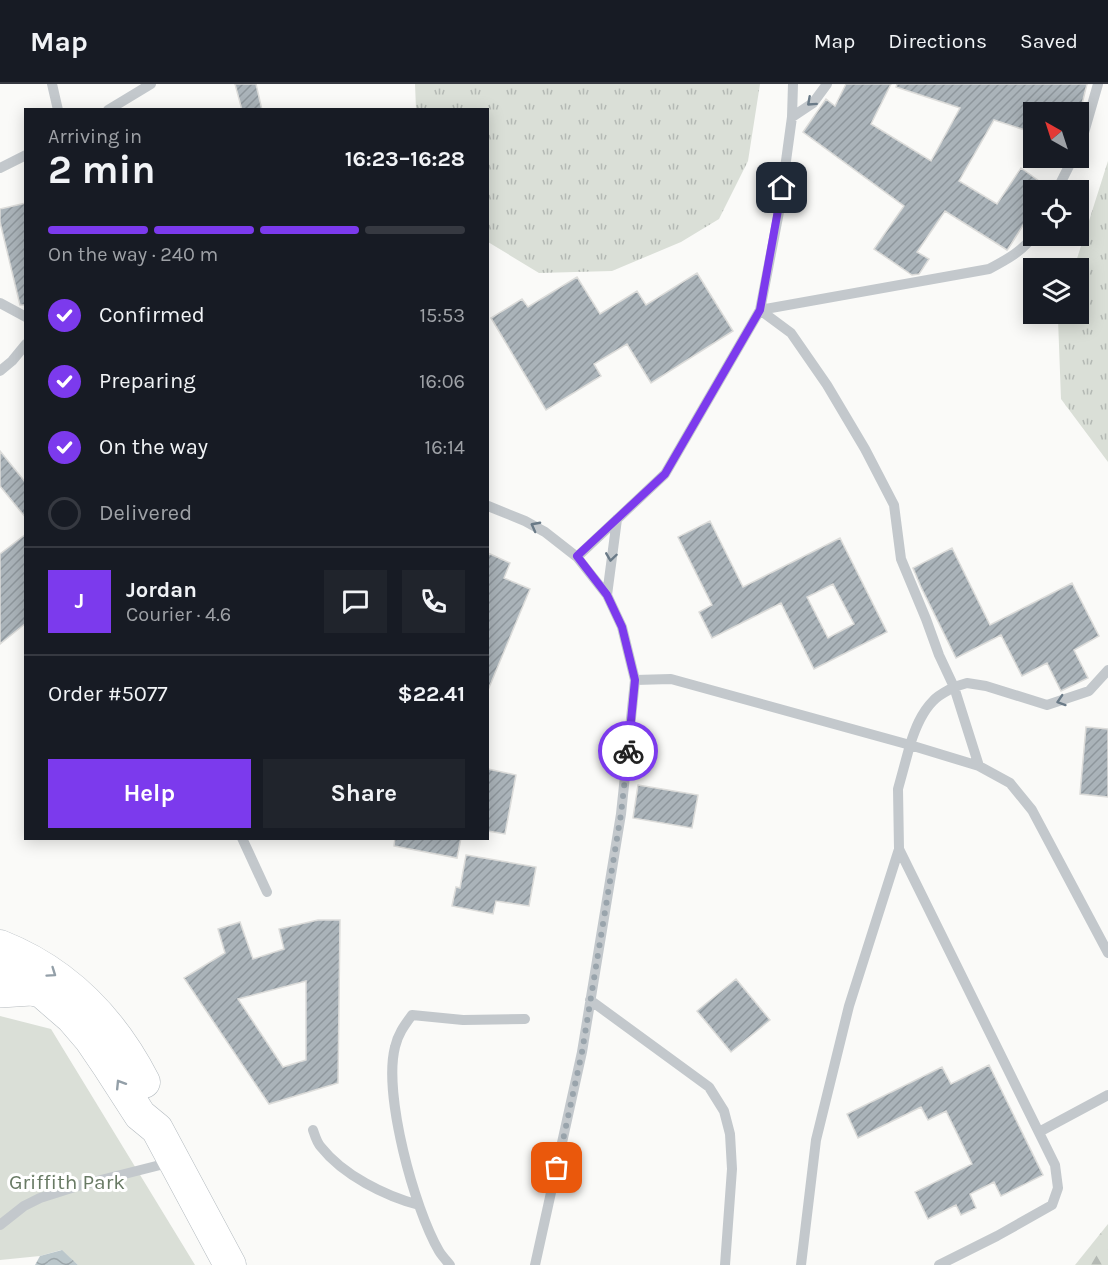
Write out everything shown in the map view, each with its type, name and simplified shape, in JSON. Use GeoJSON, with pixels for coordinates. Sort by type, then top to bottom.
{"type":"FeatureCollection","features":[{"type":"Feature","properties":{"kind":"main road"},"geometry":{"type":"LineString","coordinates":[[0,946],[48,970],[100,1014],[140,1074],[158,1114],[157,1129]]}},
{"type":"Feature","properties":{"kind":"main road"},"geometry":{"type":"LineString","coordinates":[[0,969],[16,990],[42,992],[83,1029],[110,1066],[140,1115],[157,1129],[230,1265]]}},
{"type":"Feature","properties":{"kind":"lane"},"geometry":{"type":"LineString","coordinates":[[52,84],[58,108]]}},
{"type":"Feature","properties":{"kind":"lane"},"geometry":{"type":"LineString","coordinates":[[111,108],[151,84]]}},
{"type":"Feature","properties":{"kind":"lane"},"geometry":{"type":"LineString","coordinates":[[577,556],[665,474],[760,310],[779,212],[792,117],[793,84]]}},
{"type":"Feature","properties":{"kind":"lane"},"geometry":{"type":"LineString","coordinates":[[792,117],[813,103],[827,84]]}},
{"type":"Feature","properties":{"kind":"lane"},"geometry":{"type":"LineString","coordinates":[[1089,114],[1098,84]]}},
{"type":"Feature","properties":{"kind":"lane"},"geometry":{"type":"LineString","coordinates":[[0,168],[24,156]]}},
{"type":"Feature","properties":{"kind":"lane"},"geometry":{"type":"LineString","coordinates":[[760,310],[989,269],[1010,258],[1024,246]]}},
{"type":"Feature","properties":{"kind":"lane"},"geometry":{"type":"LineString","coordinates":[[0,303],[24,315]]}},
{"type":"Feature","properties":{"kind":"lane"},"geometry":{"type":"LineString","coordinates":[[760,310],[791,333],[827,385],[865,449],[894,505],[901,559],[954,687],[979,766]]}},
{"type":"Feature","properties":{"kind":"lane"},"geometry":{"type":"LineString","coordinates":[[0,371],[24,346]]}},
{"type":"Feature","properties":{"kind":"lane"},"geometry":{"type":"LineString","coordinates":[[489,506],[545,532],[577,556],[607,595],[622,627],[635,680],[621,814],[591,1000],[582,1052],[535,1265]]}},
{"type":"Feature","properties":{"kind":"lane"},"geometry":{"type":"LineString","coordinates":[[607,595],[617,519]]}},
{"type":"Feature","properties":{"kind":"lane"},"geometry":{"type":"LineString","coordinates":[[801,1265],[816,1140],[849,1006],[899,849],[898,789],[915,729],[922,715],[934,699],[954,687],[967,683],[986,686],[1047,705],[1089,692],[1108,670]]}},
{"type":"Feature","properties":{"kind":"lane"},"geometry":{"type":"LineString","coordinates":[[635,680],[671,679],[979,766],[1010,783],[1032,810],[1107,948]]}},
{"type":"Feature","properties":{"kind":"lane"},"geometry":{"type":"LineString","coordinates":[[243,840],[267,892]]}},
{"type":"Feature","properties":{"kind":"lane"},"geometry":{"type":"LineString","coordinates":[[899,849],[1055,1165],[1058,1188],[1052,1205],[939,1265]]}},
{"type":"Feature","properties":{"kind":"lane"},"geometry":{"type":"LineString","coordinates":[[591,1000],[709,1087],[724,1111],[730,1134],[732,1169],[725,1265]]}},
{"type":"Feature","properties":{"kind":"lane"},"geometry":{"type":"LineString","coordinates":[[450,1265],[439,1252],[419,1205],[404,1150],[393,1098],[392,1077],[394,1049],[399,1031],[412,1015],[463,1020],[525,1019]]}},
{"type":"Feature","properties":{"kind":"lane"},"geometry":{"type":"LineString","coordinates":[[1039,1132],[1108,1095]]}},
{"type":"Feature","properties":{"kind":"lane"},"geometry":{"type":"LineString","coordinates":[[313,1130],[319,1146],[346,1172],[397,1199],[419,1205]]}},
{"type":"Feature","properties":{"kind":"lane"},"geometry":{"type":"LineString","coordinates":[[0,1225],[24,1206],[40,1198],[174,1161]]}},
{"type":"Feature","properties":{"kind":"green space"},"geometry":{"type":"Polygon","coordinates":[[[415,84],[760,84],[748,161],[719,219],[681,242],[612,271],[539,273],[489,243],[489,108],[416,108],[415,84]]]}},
{"type":"Feature","properties":{"kind":"green space"},"geometry":{"type":"Polygon","coordinates":[[[1108,161],[1108,462],[1061,399],[1058,324],[1089,324],[1089,258],[1077,258],[1081,246],[1089,246],[1089,221],[1108,161]]]}},
{"type":"Feature","properties":{"kind":"green space","name":"Griffith Park"},"geometry":{"type":"Polygon","coordinates":[[[0,1016],[51,1029],[195,1265],[78,1265],[61,1250],[40,1256],[0,1260],[0,1016]]]}},
{"type":"Feature","properties":{"kind":"green space"},"geometry":{"type":"Polygon","coordinates":[[[1108,1224],[1108,1265],[1075,1265],[1108,1224]]]}},
{"type":"Feature","properties":{"kind":"water"},"geometry":{"type":"Polygon","coordinates":[[[62,1250],[78,1265],[35,1265],[40,1256],[62,1250]]]}},
{"type":"Feature","properties":{"kind":"building"},"geometry":{"type":"Polygon","coordinates":[[[235,84],[256,84],[262,108],[241,108],[235,84]]]}},
{"type":"Feature","properties":{"kind":"building"},"geometry":{"type":"Polygon","coordinates":[[[846,84],[891,84],[871,124],[931,161],[960,108],[896,87],[897,84],[1087,84],[1082,102],[1023,102],[1023,129],[994,120],[959,181],[997,204],[1021,168],[1038,180],[1023,180],[1023,225],[1008,249],[945,211],[917,252],[929,259],[919,274],[912,275],[874,249],[904,206],[803,132],[826,99],[835,106],[846,84]]]}},
{"type":"Feature","properties":{"kind":"building"},"geometry":{"type":"Polygon","coordinates":[[[24,203],[24,305],[20,305],[0,222],[0,209],[24,203]]]}},
{"type":"Feature","properties":{"kind":"building"},"geometry":{"type":"Polygon","coordinates":[[[697,273],[733,331],[651,383],[627,344],[594,364],[601,376],[546,410],[491,318],[522,299],[528,307],[577,277],[600,314],[637,291],[646,305],[697,273]]]}},
{"type":"Feature","properties":{"kind":"building"},"geometry":{"type":"Polygon","coordinates":[[[0,451],[24,481],[24,516],[0,486],[0,451]]]}},
{"type":"Feature","properties":{"kind":"building"},"geometry":{"type":"Polygon","coordinates":[[[710,521],[743,587],[840,538],[887,632],[814,669],[781,603],[712,638],[699,612],[712,605],[678,537],[710,521]],[[833,584],[807,597],[828,638],[854,624],[833,584]]]}},
{"type":"Feature","properties":{"kind":"building"},"geometry":{"type":"Polygon","coordinates":[[[24,536],[24,625],[0,644],[0,554],[24,536]]]}},
{"type":"Feature","properties":{"kind":"building"},"geometry":{"type":"Polygon","coordinates":[[[952,548],[990,625],[1072,583],[1099,636],[1074,650],[1088,678],[1061,691],[1047,663],[1022,676],[1001,635],[956,658],[913,568],[952,548]]]}},
{"type":"Feature","properties":{"kind":"building"},"geometry":{"type":"Polygon","coordinates":[[[489,553],[510,563],[504,578],[530,589],[489,688],[489,553]]]}},
{"type":"Feature","properties":{"kind":"building"},"geometry":{"type":"Polygon","coordinates":[[[1086,727],[1108,729],[1108,797],[1080,794],[1086,727]]]}},
{"type":"Feature","properties":{"kind":"building"},"geometry":{"type":"Polygon","coordinates":[[[489,769],[516,775],[505,834],[489,831],[489,769]]]}},
{"type":"Feature","properties":{"kind":"building"},"geometry":{"type":"Polygon","coordinates":[[[638,785],[698,795],[692,828],[633,818],[638,785]]]}},
{"type":"Feature","properties":{"kind":"building"},"geometry":{"type":"Polygon","coordinates":[[[395,840],[461,840],[457,858],[394,846],[395,840]]]}},
{"type":"Feature","properties":{"kind":"building"},"geometry":{"type":"Polygon","coordinates":[[[466,855],[536,867],[529,906],[496,901],[493,914],[452,906],[456,887],[460,888],[466,855]]]}},
{"type":"Feature","properties":{"kind":"building"},"geometry":{"type":"Polygon","coordinates":[[[318,920],[340,920],[338,1083],[269,1104],[184,978],[225,953],[218,929],[240,922],[253,959],[284,949],[279,929],[318,920]],[[306,981],[238,999],[283,1067],[306,1060],[306,981]]]}},
{"type":"Feature","properties":{"kind":"building"},"geometry":{"type":"Polygon","coordinates":[[[736,979],[770,1020],[731,1052],[697,1011],[736,979]]]}},
{"type":"Feature","properties":{"kind":"building"},"geometry":{"type":"Polygon","coordinates":[[[989,1065],[1043,1175],[1001,1196],[994,1182],[970,1194],[976,1208],[961,1215],[956,1205],[928,1219],[915,1192],[972,1164],[946,1111],[928,1120],[921,1107],[858,1138],[847,1114],[942,1067],[951,1084],[989,1065]]]}},
{"type":"Feature","properties":{"kind":"way so far"},"geometry":{"type":"LineString","coordinates":[[557,1168],[582,1052],[621,814],[628,751]]}},
{"type":"Feature","properties":{"kind":"route"},"geometry":{"type":"LineString","coordinates":[[628,751],[635,680],[622,627],[607,595],[577,556],[665,474],[760,310],[782,188]]}}]}
